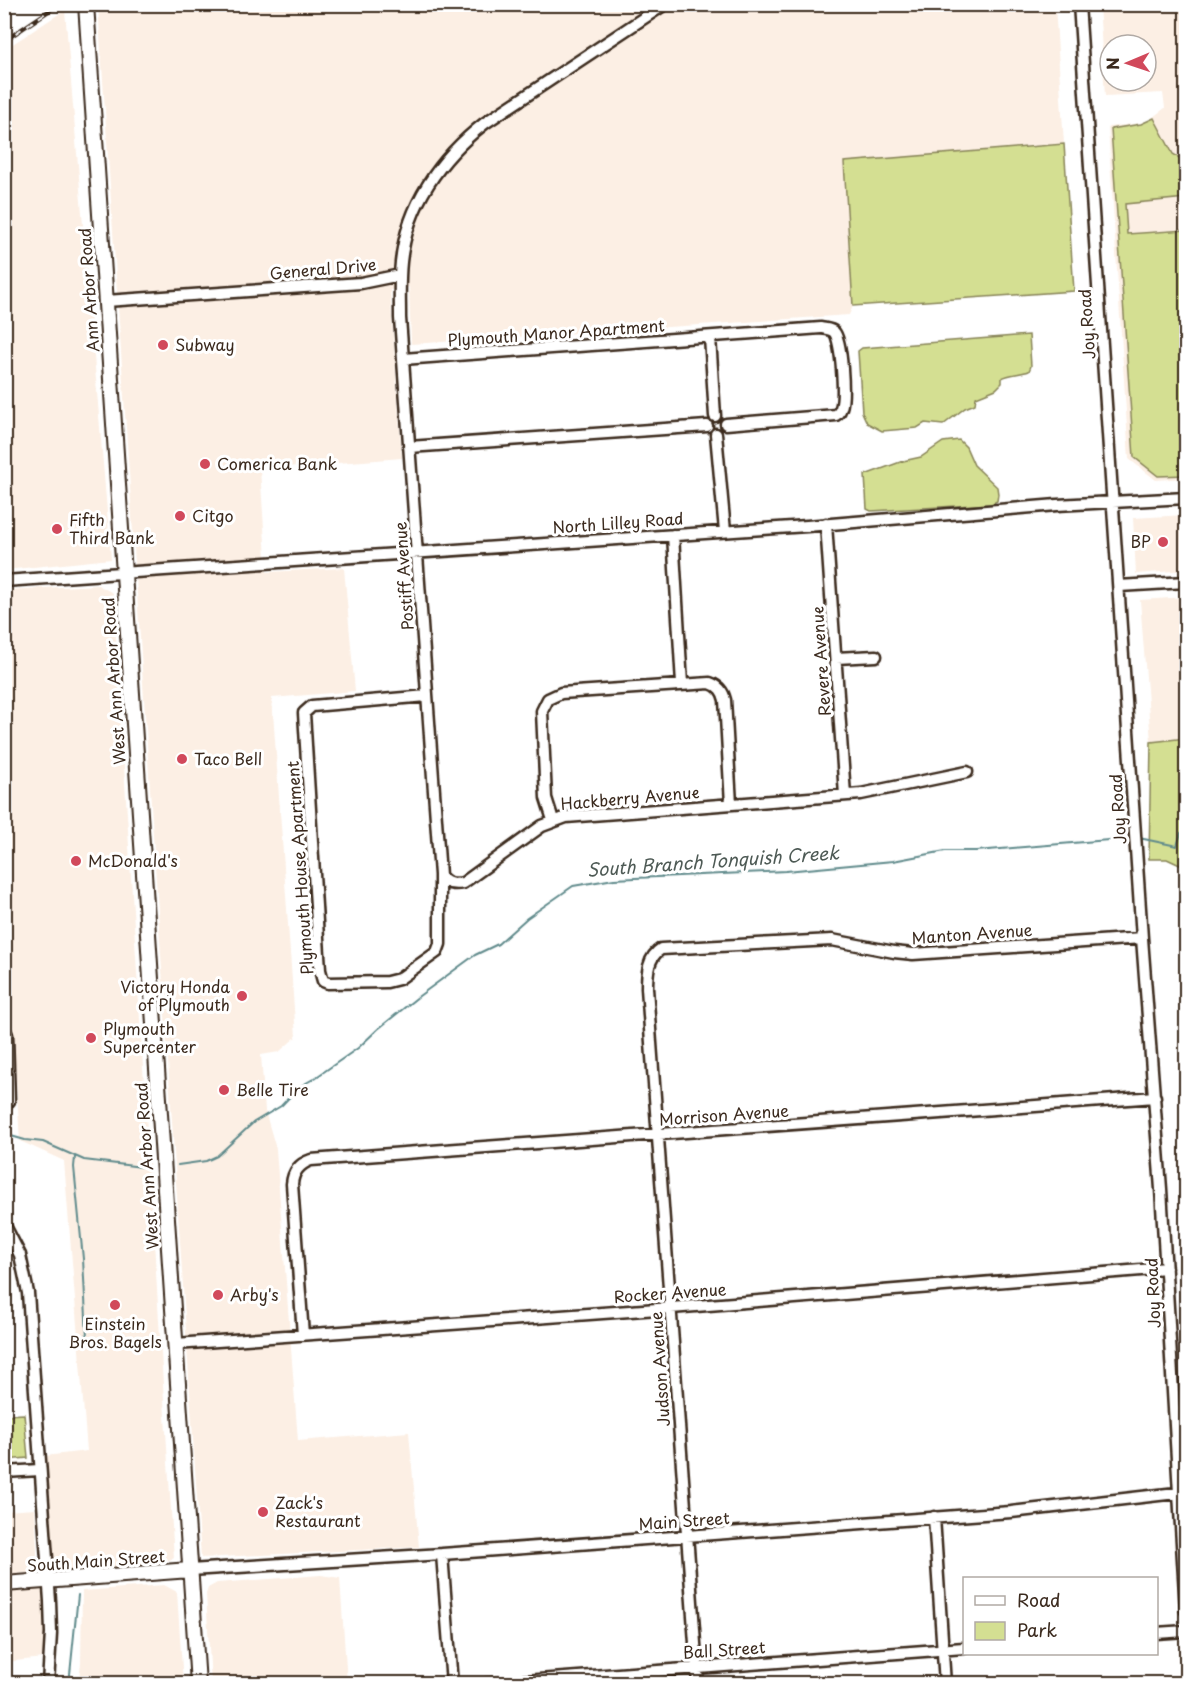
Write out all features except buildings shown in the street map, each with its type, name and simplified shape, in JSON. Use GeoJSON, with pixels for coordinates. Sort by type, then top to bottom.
{"type":"FeatureCollection","features":[{"type":"Feature","properties":{"kind":"main road","name":"Ann Arbor Road"},"geometry":{"type":"LineString","coordinates":[[86,4],[124,574]]}},
{"type":"Feature","properties":{"kind":"main road","name":"West Ann Arbor Road"},"geometry":{"type":"LineString","coordinates":[[124,574],[198,1683]]}},
{"type":"Feature","properties":{"kind":"main road","name":"South Main Street"},"geometry":{"type":"LineString","coordinates":[[4,1584],[190,1570]]}},
{"type":"Feature","properties":{"kind":"street","name":"General Drive"},"geometry":{"type":"LineString","coordinates":[[106,301],[361,283],[400,275],[405,241],[414,211],[431,179],[451,153],[485,123],[665,4]]}},
{"type":"Feature","properties":{"kind":"street","name":"Joy Road"},"geometry":{"type":"LineString","coordinates":[[1079,4],[1142,938],[1183,1492],[1186,1611]]}},
{"type":"Feature","properties":{"kind":"street","name":"Postiff Avenue"},"geometry":{"type":"LineString","coordinates":[[400,275],[403,359],[440,875]]}},
{"type":"Feature","properties":{"kind":"street","name":"Plymouth Manor Apartment"},"geometry":{"type":"LineString","coordinates":[[403,359],[821,328],[834,332],[840,345],[843,399],[842,408],[836,415],[726,424]]}},
{"type":"Feature","properties":{"kind":"street"},"geometry":{"type":"LineString","coordinates":[[710,337],[715,416]]}},
{"type":"Feature","properties":{"kind":"street"},"geometry":{"type":"LineString","coordinates":[[707,426],[710,418],[715,416],[723,419],[726,424],[724,430],[716,435]]}},
{"type":"Feature","properties":{"kind":"street"},"geometry":{"type":"LineString","coordinates":[[409,447],[707,426]]}},
{"type":"Feature","properties":{"kind":"street"},"geometry":{"type":"LineString","coordinates":[[707,426],[711,433],[716,435]]}},
{"type":"Feature","properties":{"kind":"street"},"geometry":{"type":"LineString","coordinates":[[716,435],[725,531]]}},
{"type":"Feature","properties":{"kind":"street","name":"North Lilley Road"},"geometry":{"type":"LineString","coordinates":[[4,581],[826,524],[1114,501],[1186,498]]}},
{"type":"Feature","properties":{"kind":"street","name":"Revere Avenue"},"geometry":{"type":"LineString","coordinates":[[826,524],[845,795]]}},
{"type":"Feature","properties":{"kind":"street"},"geometry":{"type":"LineString","coordinates":[[673,535],[682,684]]}},
{"type":"Feature","properties":{"kind":"street"},"geometry":{"type":"LineString","coordinates":[[1119,586],[1186,582]]}},
{"type":"Feature","properties":{"kind":"street"},"geometry":{"type":"LineString","coordinates":[[836,658],[876,656]]}},
{"type":"Feature","properties":{"kind":"street"},"geometry":{"type":"LineString","coordinates":[[553,820],[546,798],[542,711],[548,699],[561,693],[710,683],[720,689],[723,693],[731,804]]}},
{"type":"Feature","properties":{"kind":"street","name":"Plymouth House Apartment"},"geometry":{"type":"LineString","coordinates":[[427,696],[312,706],[304,713],[320,970],[323,981],[333,984],[393,981],[437,952],[440,944],[440,875]]}},
{"type":"Feature","properties":{"kind":"street","name":"Hackberry Avenue"},"geometry":{"type":"LineString","coordinates":[[440,875],[447,883],[463,883],[553,820],[566,817],[875,793],[968,772]]}},
{"type":"Feature","properties":{"kind":"street","name":"Manton Avenue"},"geometry":{"type":"LineString","coordinates":[[661,950],[832,940],[912,954],[1142,938]]}},
{"type":"Feature","properties":{"kind":"street","name":"Judson Avenue"},"geometry":{"type":"LineString","coordinates":[[661,950],[655,953],[647,975],[698,1683]]}},
{"type":"Feature","properties":{"kind":"street"},"geometry":{"type":"LineString","coordinates":[[4,1028],[7,1035],[9,1101],[4,1106]]}},
{"type":"Feature","properties":{"kind":"street","name":"Morrison Avenue"},"geometry":{"type":"LineString","coordinates":[[303,1335],[292,1184],[298,1168],[307,1162],[1155,1097]]}},
{"type":"Feature","properties":{"kind":"street"},"geometry":{"type":"LineString","coordinates":[[4,1224],[20,1255],[27,1281],[51,1633],[48,1683]]}},
{"type":"Feature","properties":{"kind":"street","name":"Rocker Avenue"},"geometry":{"type":"LineString","coordinates":[[176,1344],[1166,1269]]}},
{"type":"Feature","properties":{"kind":"street"},"geometry":{"type":"LineString","coordinates":[[4,1472],[40,1470]]}},
{"type":"Feature","properties":{"kind":"street","name":"Main Street"},"geometry":{"type":"LineString","coordinates":[[190,1570],[1011,1512],[1183,1492]]}},
{"type":"Feature","properties":{"kind":"street"},"geometry":{"type":"LineString","coordinates":[[934,1517],[945,1683]]}},
{"type":"Feature","properties":{"kind":"street"},"geometry":{"type":"LineString","coordinates":[[442,1554],[452,1683]]}},
{"type":"Feature","properties":{"kind":"street"},"geometry":{"type":"LineString","coordinates":[[1158,1633],[1186,1630]]}},
{"type":"Feature","properties":{"kind":"street","name":"Ball Street"},"geometry":{"type":"LineString","coordinates":[[486,1683],[963,1648]]}},
{"type":"Feature","properties":{"kind":"shaded area"},"geometry":{"type":"Polygon","coordinates":[[[98,5],[1055,5],[1064,144],[844,162],[853,306],[849,315],[411,344],[409,287],[390,290],[402,458],[260,469],[267,572],[344,568],[355,691],[272,698],[296,1037],[279,1052],[261,1055],[265,1111],[276,1149],[298,1441],[409,1432],[419,1547],[201,1558],[98,5]]]}},
{"type":"Feature","properties":{"kind":"shaded area"},"geometry":{"type":"Polygon","coordinates":[[[1099,5],[1186,5],[1186,478],[1156,480],[1129,459],[1108,127],[1149,120],[1165,108],[1163,93],[1105,96],[1105,93],[1158,93],[1158,33],[1101,33],[1099,5]]]}},
{"type":"Feature","properties":{"kind":"shaded area"},"geometry":{"type":"Polygon","coordinates":[[[65,10],[111,559],[5,570],[5,49],[65,10]]]}},
{"type":"Feature","properties":{"kind":"shaded area"},"geometry":{"type":"Polygon","coordinates":[[[1186,515],[1186,570],[1136,574],[1133,518],[1186,515]]]}},
{"type":"Feature","properties":{"kind":"shaded area"},"geometry":{"type":"Polygon","coordinates":[[[98,585],[113,593],[174,1558],[159,1564],[53,1572],[45,1456],[87,1451],[64,1161],[20,1141],[12,1016],[5,1015],[5,590],[98,585]]]}},
{"type":"Feature","properties":{"kind":"shaded area"},"geometry":{"type":"Polygon","coordinates":[[[1186,597],[1186,739],[1151,742],[1140,600],[1186,597]]]}},
{"type":"Feature","properties":{"kind":"shaded area"},"geometry":{"type":"Polygon","coordinates":[[[35,1509],[38,1572],[5,1575],[5,1511],[35,1509]]]}},
{"type":"Feature","properties":{"kind":"shaded area"},"geometry":{"type":"Polygon","coordinates":[[[321,1575],[340,1578],[347,1683],[211,1683],[206,1594],[208,1588],[217,1583],[321,1575]]]}},
{"type":"Feature","properties":{"kind":"shaded area"},"geometry":{"type":"Polygon","coordinates":[[[164,1585],[177,1592],[183,1683],[78,1683],[81,1664],[82,1591],[164,1585]]]}},
{"type":"Feature","properties":{"kind":"shaded area"},"geometry":{"type":"Polygon","coordinates":[[[37,1589],[43,1591],[46,1640],[44,1658],[5,1662],[5,1592],[37,1589]]]}},
{"type":"Feature","properties":{"kind":"green space"},"geometry":{"type":"Polygon","coordinates":[[[1154,118],[1173,154],[1186,162],[1186,198],[1125,204],[1127,234],[1186,230],[1186,475],[1158,476],[1134,457],[1111,129],[1141,124],[1154,118]]]}},
{"type":"Feature","properties":{"kind":"green space"},"geometry":{"type":"Polygon","coordinates":[[[1064,144],[1074,291],[853,306],[844,162],[1064,144]]]}},
{"type":"Feature","properties":{"kind":"green space"},"geometry":{"type":"Polygon","coordinates":[[[1029,335],[1031,366],[1029,371],[1002,378],[1002,383],[996,389],[976,397],[975,404],[965,408],[943,425],[925,423],[917,428],[882,431],[867,423],[862,412],[858,351],[862,348],[1029,335]]]}},
{"type":"Feature","properties":{"kind":"green space"},"geometry":{"type":"Polygon","coordinates":[[[959,440],[966,447],[974,465],[997,487],[997,501],[991,504],[871,511],[867,509],[865,475],[921,457],[943,442],[959,440]]]}},
{"type":"Feature","properties":{"kind":"green space"},"geometry":{"type":"Polygon","coordinates":[[[1186,738],[1186,862],[1182,866],[1167,859],[1149,859],[1151,742],[1186,738]]]}},
{"type":"Feature","properties":{"kind":"green space"},"geometry":{"type":"Polygon","coordinates":[[[24,1414],[28,1458],[5,1460],[5,1415],[24,1414]]]}},
{"type":"Feature","properties":{"kind":"waterway","name":"South Branch Tonquish Creek"},"geometry":{"type":"LineString","coordinates":[[1139,838],[1177,846],[1181,833],[1186,829]]}},
{"type":"Feature","properties":{"kind":"waterway","name":"South Branch Tonquish Creek"},"geometry":{"type":"LineString","coordinates":[[178,1165],[206,1161],[217,1156],[254,1122],[281,1106],[299,1087],[358,1048],[419,996],[475,955],[498,944],[527,918],[573,886],[614,879],[786,871],[893,861],[945,851],[976,851],[1133,838]]}},
{"type":"Feature","properties":{"kind":"waterway","name":"South Branch Tonquish Creek"},"geometry":{"type":"LineString","coordinates":[[4,1134],[43,1142],[84,1160],[142,1167]]}},
{"type":"Feature","properties":{"kind":"waterway","name":"South Branch Tonquish Creek"},"geometry":{"type":"LineString","coordinates":[[75,1157],[87,1337]]}},
{"type":"Feature","properties":{"kind":"waterway","name":"South Branch Tonquish Creek"},"geometry":{"type":"LineString","coordinates":[[69,1684],[78,1595]]}},
{"type":"Feature","properties":{"kind":"railway"},"geometry":{"type":"LineString","coordinates":[[4,41],[59,4]]}},
{"type":"Feature","properties":{"kind":"place","name":"Subway"},"geometry":{"type":"Point","coordinates":[163,345]}},
{"type":"Feature","properties":{"kind":"place","name":"Comerica Bank"},"geometry":{"type":"Point","coordinates":[205,464]}},
{"type":"Feature","properties":{"kind":"place","name":"Citgo"},"geometry":{"type":"Point","coordinates":[180,516]}},
{"type":"Feature","properties":{"kind":"place","name":"Fifth Third Bank"},"geometry":{"type":"Point","coordinates":[57,529]}},
{"type":"Feature","properties":{"kind":"place","name":"BP"},"geometry":{"type":"Point","coordinates":[1163,542]}},
{"type":"Feature","properties":{"kind":"place","name":"Taco Bell"},"geometry":{"type":"Point","coordinates":[182,759]}},
{"type":"Feature","properties":{"kind":"place","name":"McDonald's"},"geometry":{"type":"Point","coordinates":[76,861]}},
{"type":"Feature","properties":{"kind":"place","name":"Victory Honda of Plymouth"},"geometry":{"type":"Point","coordinates":[242,996]}},
{"type":"Feature","properties":{"kind":"place","name":"Plymouth Supercenter"},"geometry":{"type":"Point","coordinates":[91,1038]}},
{"type":"Feature","properties":{"kind":"place","name":"Belle Tire"},"geometry":{"type":"Point","coordinates":[224,1090]}},
{"type":"Feature","properties":{"kind":"place","name":"Arby's"},"geometry":{"type":"Point","coordinates":[218,1295]}},
{"type":"Feature","properties":{"kind":"place","name":"Einstein Bros. Bagels"},"geometry":{"type":"Point","coordinates":[115,1305]}},
{"type":"Feature","properties":{"kind":"place","name":"Zack's Restaurant"},"geometry":{"type":"Point","coordinates":[263,1512]}}]}
